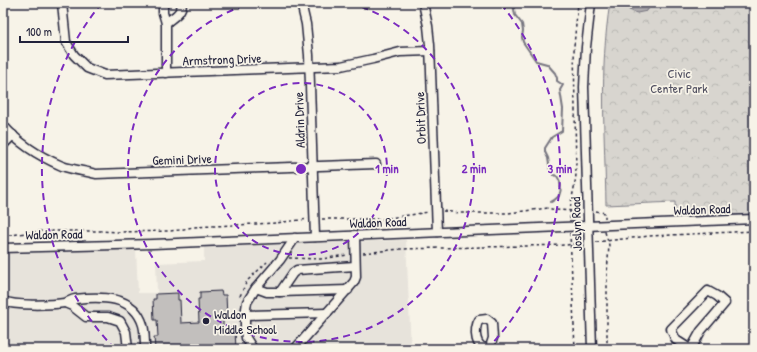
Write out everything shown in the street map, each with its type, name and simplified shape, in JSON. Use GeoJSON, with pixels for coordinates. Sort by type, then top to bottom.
{"type":"FeatureCollection","features":[{"type":"Feature","properties":{"kind":"street","name":"Armstrong Drive"},"geometry":{"type":"LineString","coordinates":[[62,3],[66,42],[74,55],[87,68],[105,75],[341,66],[400,52],[430,51]]}},
{"type":"Feature","properties":{"kind":"street"},"geometry":{"type":"LineString","coordinates":[[163,3],[163,13],[166,23],[166,73]]}},
{"type":"Feature","properties":{"kind":"street"},"geometry":{"type":"LineString","coordinates":[[166,23],[179,13],[182,3]]}},
{"type":"Feature","properties":{"kind":"street","name":"Aldrin Drive"},"geometry":{"type":"LineString","coordinates":[[301,3],[306,24],[309,68],[315,237]]}},
{"type":"Feature","properties":{"kind":"street","name":"Orbit Drive"},"geometry":{"type":"LineString","coordinates":[[423,3],[428,26],[430,51],[437,232]]}},
{"type":"Feature","properties":{"kind":"street","name":"Joslyn Road"},"geometry":{"type":"LineString","coordinates":[[591,3],[586,47],[584,87],[592,349]]}},
{"type":"Feature","properties":{"kind":"street","name":"Gemini Drive"},"geometry":{"type":"LineString","coordinates":[[3,125],[17,140],[42,155],[64,166],[96,174],[376,164]]}},
{"type":"Feature","properties":{"kind":"street"},"geometry":{"type":"LineString","coordinates":[[3,145],[13,135]]}},
{"type":"Feature","properties":{"kind":"street","name":"Waldon Road"},"geometry":{"type":"LineString","coordinates":[[3,248],[153,244],[754,219]]}},
{"type":"Feature","properties":{"kind":"street"},"geometry":{"type":"LineString","coordinates":[[296,349],[354,282],[356,277],[355,235]]}},
{"type":"Feature","properties":{"kind":"street"},"geometry":{"type":"LineString","coordinates":[[253,349],[246,338],[245,315],[247,302],[295,238]]}},
{"type":"Feature","properties":{"kind":"street"},"geometry":{"type":"LineString","coordinates":[[280,292],[296,270],[355,266]]}},
{"type":"Feature","properties":{"kind":"street"},"geometry":{"type":"LineString","coordinates":[[256,288],[267,292],[348,290]]}},
{"type":"Feature","properties":{"kind":"street"},"geometry":{"type":"LineString","coordinates":[[708,291],[725,303],[701,332],[691,349],[676,340],[671,329],[708,291]]}},
{"type":"Feature","properties":{"kind":"street"},"geometry":{"type":"LineString","coordinates":[[3,301],[16,304],[65,303],[73,300],[115,298],[131,308],[138,316],[142,323],[145,349]]}},
{"type":"Feature","properties":{"kind":"street"},"geometry":{"type":"LineString","coordinates":[[65,303],[72,306],[86,317],[108,317],[120,321],[126,332],[128,349]]}},
{"type":"Feature","properties":{"kind":"street"},"geometry":{"type":"LineString","coordinates":[[245,315],[328,313]]}},
{"type":"Feature","properties":{"kind":"path"},"geometry":{"type":"LineString","coordinates":[[575,349],[570,210],[576,174],[574,46],[578,3]]}},
{"type":"Feature","properties":{"kind":"path"},"geometry":{"type":"LineString","coordinates":[[355,254],[400,249],[566,245],[668,235],[754,231]]}},
{"type":"Feature","properties":{"kind":"shaded area","name":"Waldon Middle School"},"geometry":{"type":"Polygon","coordinates":[[[406,240],[411,349],[3,349],[3,254],[136,249],[138,293],[157,293],[156,263],[204,261],[204,247],[406,240]]]}},
{"type":"Feature","properties":{"kind":"green space","name":"Civic Center Park"},"geometry":{"type":"Polygon","coordinates":[[[610,3],[754,3],[754,214],[675,217],[675,202],[606,205],[604,79],[610,3]]]}},
{"type":"Feature","properties":{"kind":"water"},"geometry":{"type":"Polygon","coordinates":[[[627,3],[652,3],[647,11],[637,13],[629,10],[627,3]]]}},
{"type":"Feature","properties":{"kind":"building","name":"Waldon Middle School"},"geometry":{"type":"Polygon","coordinates":[[[221,291],[222,295],[226,295],[227,317],[223,317],[223,332],[235,331],[236,349],[155,349],[154,337],[158,337],[157,320],[154,320],[153,299],[156,299],[156,294],[178,293],[178,300],[180,300],[181,323],[199,322],[198,299],[200,299],[200,292],[221,291]]]}},
{"type":"Feature","properties":{"kind":"waterway"},"geometry":{"type":"LineString","coordinates":[[513,3],[515,15],[522,24],[523,42],[536,61],[547,64],[555,73],[557,81],[563,85],[560,90],[563,109],[562,131],[552,137],[545,148],[550,171],[557,176],[561,186],[559,196],[551,202]]}},
{"type":"Feature","properties":{"kind":"place","name":"Waldon Middle School"},"geometry":{"type":"Point","coordinates":[206,321]}}]}
